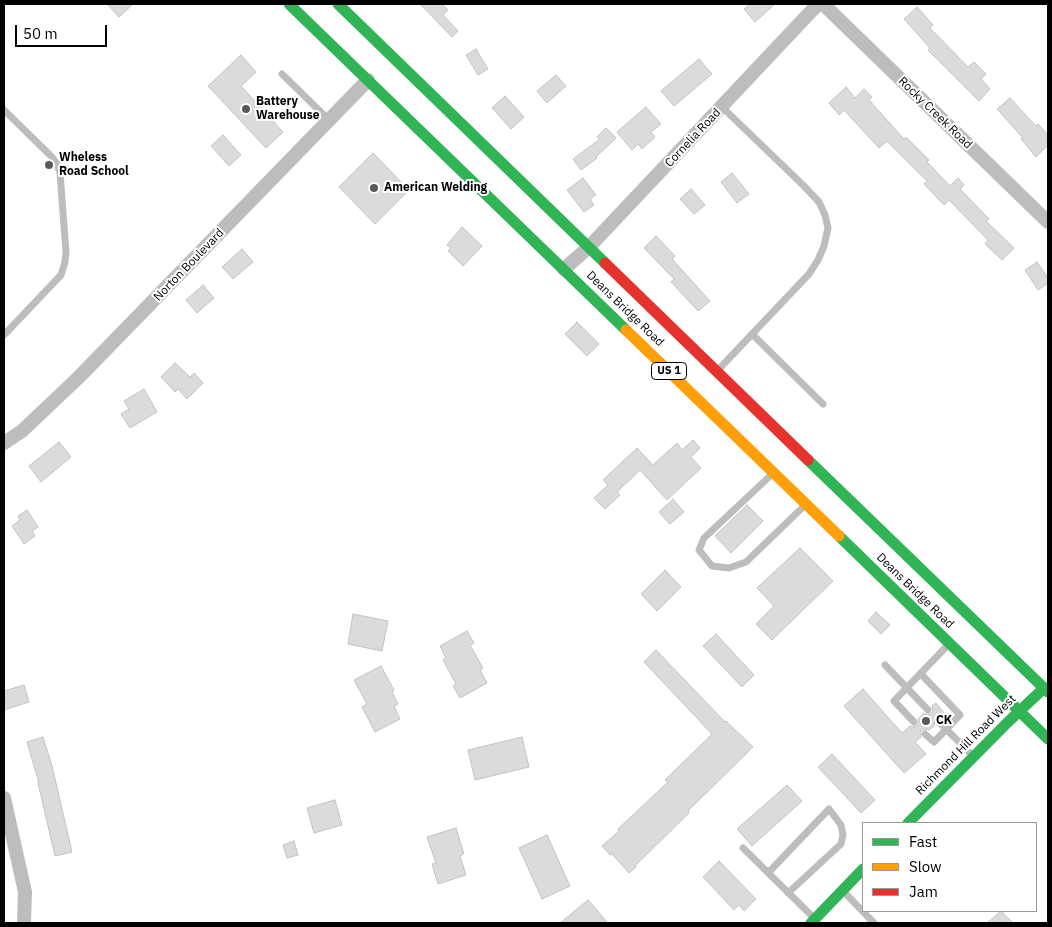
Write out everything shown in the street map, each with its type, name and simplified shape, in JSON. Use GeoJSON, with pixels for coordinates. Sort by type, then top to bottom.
{"type":"FeatureCollection","features":[{"type":"Feature","properties":{"kind":"main road","name":"Deans Bridge Road"},"geometry":{"type":"LineString","coordinates":[[289,4],[1048,739]]}},
{"type":"Feature","properties":{"kind":"main road","name":"Deans Bridge Road"},"geometry":{"type":"LineString","coordinates":[[338,4],[1046,690]]}},
{"type":"Feature","properties":{"kind":"main road","name":"Richmond Hill Road West"},"geometry":{"type":"LineString","coordinates":[[909,822],[1019,711],[1046,690]]}},
{"type":"Feature","properties":{"kind":"main road"},"geometry":{"type":"LineString","coordinates":[[815,922],[862,870]]}},
{"type":"Feature","properties":{"kind":"street","name":"Cornelia Road"},"geometry":{"type":"LineString","coordinates":[[564,269],[589,247],[818,4]]}},
{"type":"Feature","properties":{"kind":"street","name":"Rocky Creek Road"},"geometry":{"type":"LineString","coordinates":[[823,4],[1048,222]]}},
{"type":"Feature","properties":{"kind":"street","name":"Norton Boulevard"},"geometry":{"type":"LineString","coordinates":[[4,443],[22,432],[79,377],[368,80]]}},
{"type":"Feature","properties":{"kind":"street"},"geometry":{"type":"LineString","coordinates":[[4,798],[25,892],[24,923]]}},
{"type":"Feature","properties":{"kind":"lane"},"geometry":{"type":"LineString","coordinates":[[282,74],[329,120]]}},
{"type":"Feature","properties":{"kind":"lane"},"geometry":{"type":"LineString","coordinates":[[717,371],[809,274],[824,246],[828,228],[820,202],[722,107]]}},
{"type":"Feature","properties":{"kind":"lane"},"geometry":{"type":"LineString","coordinates":[[4,110],[57,164],[60,173],[66,252],[65,262],[60,275],[4,335]]}},
{"type":"Feature","properties":{"kind":"lane"},"geometry":{"type":"LineString","coordinates":[[752,334],[822,404]]}},
{"type":"Feature","properties":{"kind":"lane"},"geometry":{"type":"LineString","coordinates":[[773,472],[704,538],[699,550],[712,566],[729,568],[746,562],[806,504]]}},
{"type":"Feature","properties":{"kind":"lane"},"geometry":{"type":"LineString","coordinates":[[914,722],[894,701],[949,643]]}},
{"type":"Feature","properties":{"kind":"lane"},"geometry":{"type":"LineString","coordinates":[[885,665],[928,710]]}},
{"type":"Feature","properties":{"kind":"lane"},"geometry":{"type":"LineString","coordinates":[[921,674],[960,715],[934,742],[925,734]]}},
{"type":"Feature","properties":{"kind":"lane"},"geometry":{"type":"LineString","coordinates":[[938,722],[973,756]]}},
{"type":"Feature","properties":{"kind":"lane"},"geometry":{"type":"LineString","coordinates":[[768,873],[829,810],[841,825],[843,835],[841,844],[788,893]]}},
{"type":"Feature","properties":{"kind":"lane"},"geometry":{"type":"LineString","coordinates":[[743,848],[815,922]]}},
{"type":"Feature","properties":{"kind":"lane"},"geometry":{"type":"LineString","coordinates":[[842,891],[862,911]]}},
{"type":"Feature","properties":{"kind":"lane"},"geometry":{"type":"LineString","coordinates":[[863,912],[874,923]]}},
{"type":"Feature","properties":{"kind":"building"},"geometry":{"type":"Polygon","coordinates":[[[107,4],[133,4],[119,17],[107,4]]]}},
{"type":"Feature","properties":{"kind":"building"},"geometry":{"type":"Polygon","coordinates":[[[420,4],[442,4],[448,10],[443,15],[458,31],[452,37],[420,4]]]}},
{"type":"Feature","properties":{"kind":"building"},"geometry":{"type":"Polygon","coordinates":[[[750,4],[775,4],[755,22],[744,9],[750,4]]]}},
{"type":"Feature","properties":{"kind":"building"},"geometry":{"type":"Polygon","coordinates":[[[917,7],[933,25],[930,28],[968,67],[974,62],[986,74],[981,79],[990,89],[979,101],[928,50],[930,48],[904,19],[917,7]]]}},
{"type":"Feature","properties":{"kind":"building"},"geometry":{"type":"Polygon","coordinates":[[[476,49],[488,69],[478,75],[466,55],[476,49]]]}},
{"type":"Feature","properties":{"kind":"building","name":"Battery Warehouse"},"geometry":{"type":"Polygon","coordinates":[[[241,55],[256,72],[241,86],[283,132],[266,148],[208,86],[241,55]]]}},
{"type":"Feature","properties":{"kind":"building"},"geometry":{"type":"Polygon","coordinates":[[[699,59],[712,74],[674,106],[661,91],[699,59]]]}},
{"type":"Feature","properties":{"kind":"building"},"geometry":{"type":"Polygon","coordinates":[[[556,75],[566,86],[547,103],[537,91],[556,75]]]}},
{"type":"Feature","properties":{"kind":"building"},"geometry":{"type":"Polygon","coordinates":[[[846,87],[855,98],[864,89],[872,97],[869,100],[904,139],[906,137],[929,160],[927,162],[950,186],[958,178],[964,185],[960,189],[989,219],[986,221],[1014,248],[1002,260],[985,244],[988,240],[949,200],[944,205],[924,184],[927,181],[887,141],[879,148],[844,110],[839,115],[829,103],[846,87]]]}},
{"type":"Feature","properties":{"kind":"building"},"geometry":{"type":"Polygon","coordinates":[[[505,96],[524,117],[511,129],[492,108],[505,96]]]}},
{"type":"Feature","properties":{"kind":"building"},"geometry":{"type":"Polygon","coordinates":[[[1010,98],[1036,126],[1038,124],[1048,135],[1048,145],[1036,157],[1021,139],[1023,138],[997,109],[1010,98]]]}},
{"type":"Feature","properties":{"kind":"building"},"geometry":{"type":"Polygon","coordinates":[[[646,107],[661,124],[651,132],[655,137],[642,149],[638,144],[632,150],[617,132],[646,107]]]}},
{"type":"Feature","properties":{"kind":"building"},"geometry":{"type":"Polygon","coordinates":[[[606,128],[616,138],[597,158],[581,170],[573,159],[600,139],[597,137],[606,128]]]}},
{"type":"Feature","properties":{"kind":"building"},"geometry":{"type":"Polygon","coordinates":[[[223,135],[241,155],[229,166],[211,146],[223,135]]]}},
{"type":"Feature","properties":{"kind":"building","name":"American Welding"},"geometry":{"type":"Polygon","coordinates":[[[373,153],[409,190],[375,224],[339,187],[373,153]]]}},
{"type":"Feature","properties":{"kind":"building"},"geometry":{"type":"Polygon","coordinates":[[[732,173],[749,194],[737,203],[721,182],[732,173]]]}},
{"type":"Feature","properties":{"kind":"building"},"geometry":{"type":"Polygon","coordinates":[[[583,178],[596,195],[590,199],[594,205],[584,212],[567,190],[583,178]]]}},
{"type":"Feature","properties":{"kind":"building"},"geometry":{"type":"Polygon","coordinates":[[[691,189],[705,205],[694,214],[680,199],[691,189]]]}},
{"type":"Feature","properties":{"kind":"building"},"geometry":{"type":"Polygon","coordinates":[[[462,227],[482,246],[463,266],[448,251],[451,248],[447,245],[462,227]]]}},
{"type":"Feature","properties":{"kind":"building"},"geometry":{"type":"Polygon","coordinates":[[[656,236],[675,256],[672,259],[710,301],[698,311],[671,282],[674,279],[644,248],[656,236]]]}},
{"type":"Feature","properties":{"kind":"building"},"geometry":{"type":"Polygon","coordinates":[[[242,249],[253,262],[233,279],[222,267],[242,249]]]}},
{"type":"Feature","properties":{"kind":"building"},"geometry":{"type":"Polygon","coordinates":[[[1037,262],[1048,278],[1048,283],[1038,290],[1025,270],[1037,262]]]}},
{"type":"Feature","properties":{"kind":"building"},"geometry":{"type":"Polygon","coordinates":[[[203,285],[214,298],[197,313],[186,300],[203,285]]]}},
{"type":"Feature","properties":{"kind":"building"},"geometry":{"type":"Polygon","coordinates":[[[577,322],[599,344],[587,356],[565,334],[577,322]]]}},
{"type":"Feature","properties":{"kind":"building"},"geometry":{"type":"Polygon","coordinates":[[[175,363],[190,377],[194,373],[203,383],[187,399],[178,389],[175,392],[161,377],[175,363]]]}},
{"type":"Feature","properties":{"kind":"building"},"geometry":{"type":"Polygon","coordinates":[[[144,389],[157,412],[130,428],[121,414],[129,409],[124,401],[144,389]]]}},
{"type":"Feature","properties":{"kind":"building"},"geometry":{"type":"Polygon","coordinates":[[[693,440],[700,448],[691,457],[701,468],[667,500],[640,470],[617,492],[620,495],[605,509],[594,498],[608,485],[603,480],[637,448],[653,465],[677,443],[682,450],[693,440]]]}},
{"type":"Feature","properties":{"kind":"building"},"geometry":{"type":"Polygon","coordinates":[[[59,442],[71,457],[41,482],[29,466],[59,442]]]}},
{"type":"Feature","properties":{"kind":"building"},"geometry":{"type":"Polygon","coordinates":[[[673,499],[684,512],[670,524],[659,512],[673,499]]]}},
{"type":"Feature","properties":{"kind":"building"},"geometry":{"type":"Polygon","coordinates":[[[747,505],[763,521],[731,553],[715,536],[747,505]]]}},
{"type":"Feature","properties":{"kind":"building"},"geometry":{"type":"Polygon","coordinates":[[[27,510],[38,527],[32,531],[35,536],[24,544],[12,526],[20,520],[18,516],[27,510]]]}},
{"type":"Feature","properties":{"kind":"building"},"geometry":{"type":"Polygon","coordinates":[[[800,548],[833,581],[772,640],[756,624],[774,606],[757,588],[800,548]]]}},
{"type":"Feature","properties":{"kind":"building"},"geometry":{"type":"Polygon","coordinates":[[[665,570],[681,587],[657,611],[641,594],[665,570]]]}},
{"type":"Feature","properties":{"kind":"building"},"geometry":{"type":"Polygon","coordinates":[[[876,612],[890,625],[881,634],[868,621],[876,612]]]}},
{"type":"Feature","properties":{"kind":"building"},"geometry":{"type":"Polygon","coordinates":[[[353,614],[388,621],[382,651],[348,644],[353,614]]]}},
{"type":"Feature","properties":{"kind":"building"},"geometry":{"type":"Polygon","coordinates":[[[467,631],[474,643],[470,645],[483,668],[480,670],[487,683],[460,698],[453,686],[456,684],[443,660],[446,658],[440,646],[467,631]]]}},
{"type":"Feature","properties":{"kind":"building"},"geometry":{"type":"Polygon","coordinates":[[[716,634],[754,675],[742,687],[703,646],[716,634]]]}},
{"type":"Feature","properties":{"kind":"building"},"geometry":{"type":"Polygon","coordinates":[[[656,650],[725,722],[753,747],[629,873],[602,846],[668,782],[665,780],[712,734],[644,662],[656,650]]]}},
{"type":"Feature","properties":{"kind":"building"},"geometry":{"type":"Polygon","coordinates":[[[381,666],[394,690],[392,692],[398,704],[394,706],[400,719],[375,732],[362,707],[367,704],[354,680],[381,666]]]}},
{"type":"Feature","properties":{"kind":"building"},"geometry":{"type":"Polygon","coordinates":[[[24,685],[29,702],[4,710],[4,691],[24,685]]]}},
{"type":"Feature","properties":{"kind":"building"},"geometry":{"type":"Polygon","coordinates":[[[863,689],[902,733],[910,726],[917,726],[919,723],[918,719],[924,713],[927,715],[931,714],[933,711],[932,706],[936,703],[946,715],[943,718],[936,718],[934,721],[935,725],[929,730],[924,729],[921,731],[921,737],[915,742],[926,754],[904,773],[844,706],[863,689]]]}},
{"type":"Feature","properties":{"kind":"building"},"geometry":{"type":"Polygon","coordinates":[[[43,737],[52,766],[72,852],[55,856],[39,783],[27,742],[43,737]]]}},
{"type":"Feature","properties":{"kind":"building"},"geometry":{"type":"Polygon","coordinates":[[[522,737],[529,767],[475,780],[468,750],[522,737]]]}},
{"type":"Feature","properties":{"kind":"building"},"geometry":{"type":"Polygon","coordinates":[[[832,754],[875,800],[861,813],[818,767],[832,754]]]}},
{"type":"Feature","properties":{"kind":"building"},"geometry":{"type":"Polygon","coordinates":[[[787,785],[802,801],[752,846],[737,829],[787,785]]]}},
{"type":"Feature","properties":{"kind":"building"},"geometry":{"type":"Polygon","coordinates":[[[335,800],[342,825],[314,833],[307,808],[335,800]]]}},
{"type":"Feature","properties":{"kind":"building"},"geometry":{"type":"Polygon","coordinates":[[[456,828],[464,854],[460,856],[466,875],[438,884],[432,864],[436,863],[427,837],[456,828]]]}},
{"type":"Feature","properties":{"kind":"building"},"geometry":{"type":"Polygon","coordinates":[[[547,835],[570,886],[542,899],[519,848],[547,835]]]}},
{"type":"Feature","properties":{"kind":"building"},"geometry":{"type":"Polygon","coordinates":[[[294,841],[298,855],[287,858],[283,845],[294,841]]]}},
{"type":"Feature","properties":{"kind":"building"},"geometry":{"type":"Polygon","coordinates":[[[719,861],[756,899],[744,911],[739,905],[734,910],[703,877],[719,861]]]}},
{"type":"Feature","properties":{"kind":"building"},"geometry":{"type":"Polygon","coordinates":[[[588,900],[608,923],[560,923],[588,900]]]}},
{"type":"Feature","properties":{"kind":"building"},"geometry":{"type":"Polygon","coordinates":[[[1002,912],[1013,923],[987,923],[1002,912]]]}},
{"type":"Feature","properties":{"kind":"traffic: fast"},"geometry":{"type":"LineString","coordinates":[[289,4],[626,330]]}},
{"type":"Feature","properties":{"kind":"traffic: fast"},"geometry":{"type":"LineString","coordinates":[[338,4],[605,263]]}},
{"type":"Feature","properties":{"kind":"traffic: fast"},"geometry":{"type":"LineString","coordinates":[[808,460],[1048,692]]}},
{"type":"Feature","properties":{"kind":"traffic: fast"},"geometry":{"type":"LineString","coordinates":[[839,536],[1048,739]]}},
{"type":"Feature","properties":{"kind":"traffic: fast"},"geometry":{"type":"LineString","coordinates":[[909,822],[1044,688]]}},
{"type":"Feature","properties":{"kind":"traffic: fast"},"geometry":{"type":"LineString","coordinates":[[811,923],[862,870]]}},
{"type":"Feature","properties":{"kind":"traffic: slow"},"geometry":{"type":"LineString","coordinates":[[626,330],[839,536]]}},
{"type":"Feature","properties":{"kind":"traffic: jam"},"geometry":{"type":"LineString","coordinates":[[605,263],[808,460]]}},
{"type":"Feature","properties":{"kind":"place","name":"Battery Warehouse"},"geometry":{"type":"Point","coordinates":[246,109]}},
{"type":"Feature","properties":{"kind":"place","name":"Wheless Road School"},"geometry":{"type":"Point","coordinates":[49,165]}},
{"type":"Feature","properties":{"kind":"place","name":"American Welding"},"geometry":{"type":"Point","coordinates":[374,188]}},
{"type":"Feature","properties":{"kind":"place","name":"CK"},"geometry":{"type":"Point","coordinates":[926,721]}}]}
